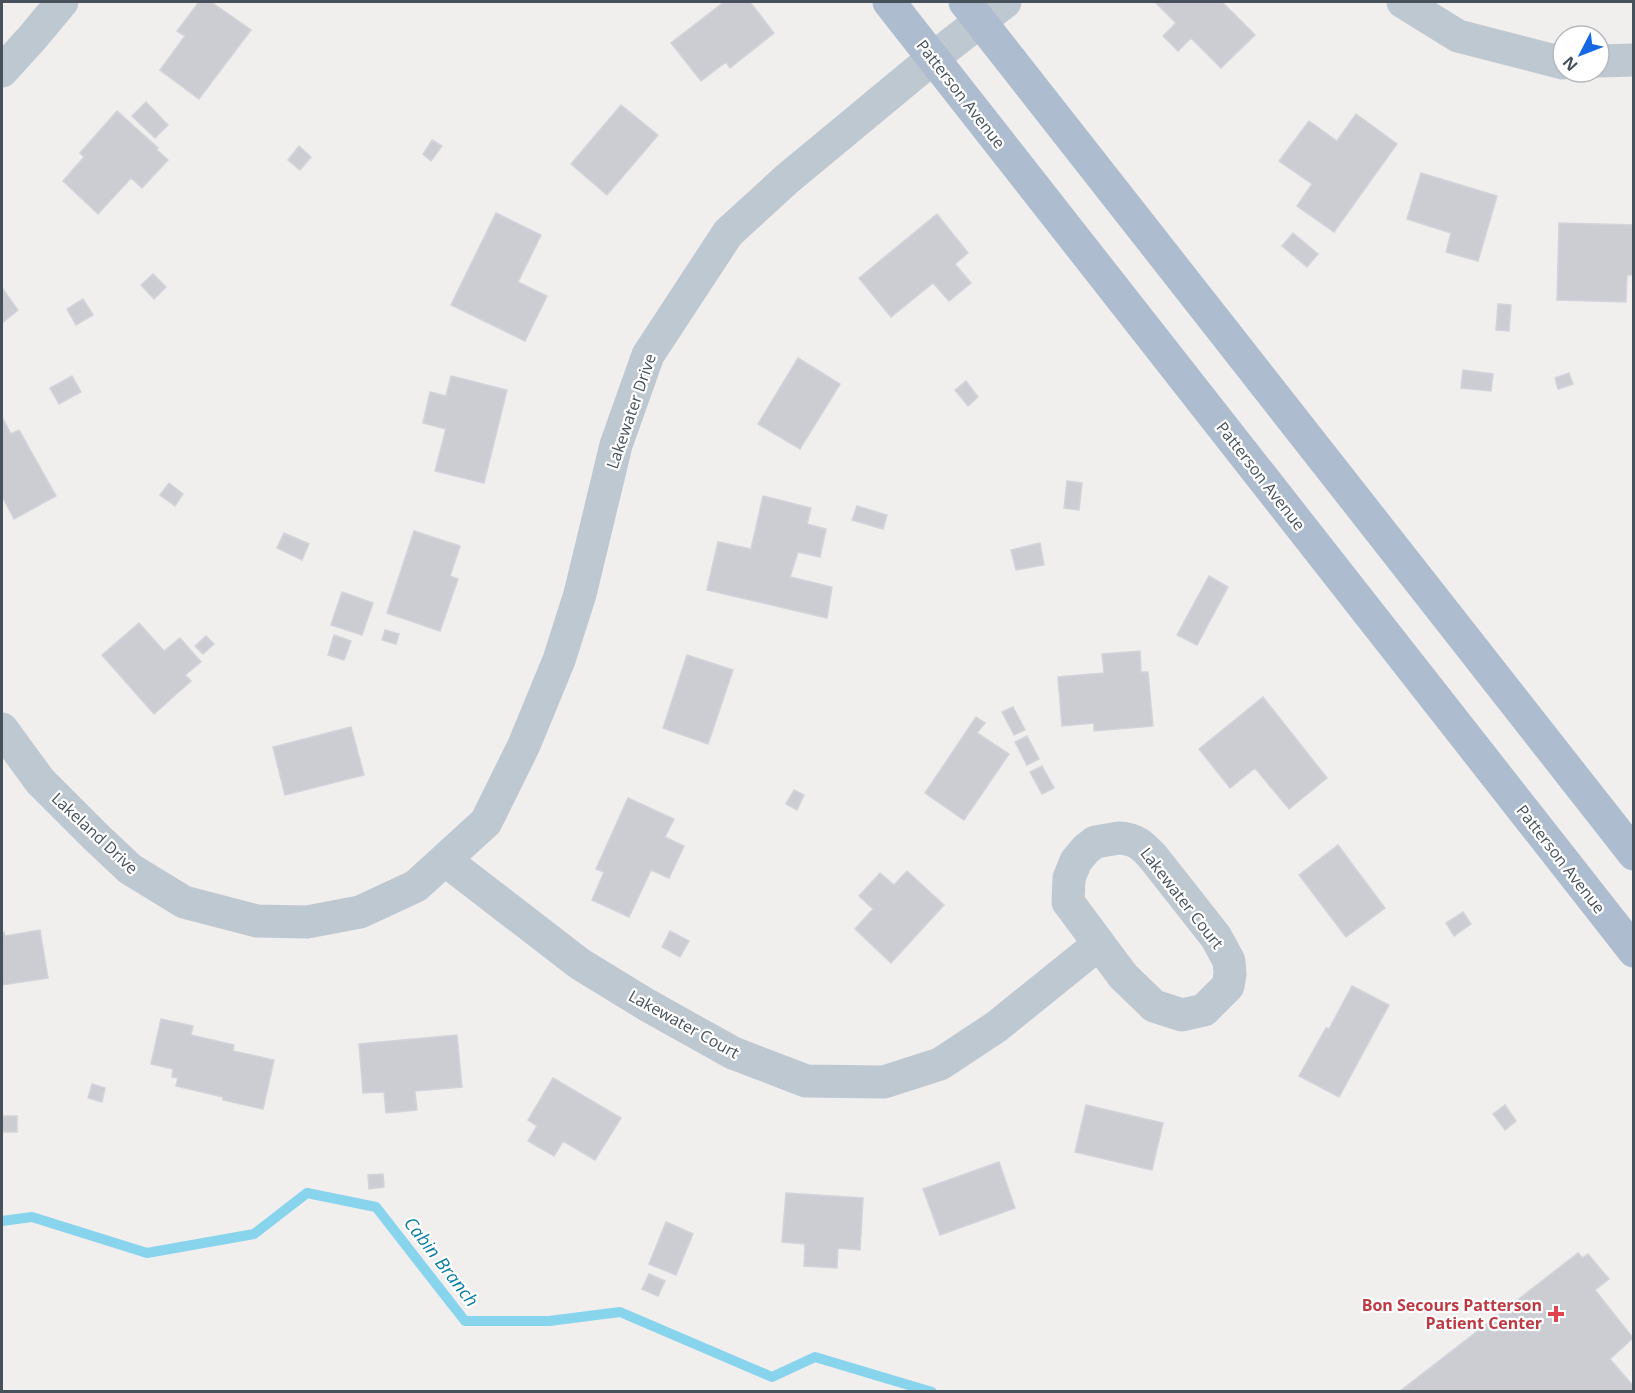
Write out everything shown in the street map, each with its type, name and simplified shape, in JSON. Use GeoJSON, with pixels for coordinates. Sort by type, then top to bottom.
{"type":"FeatureCollection","features":[{"type":"Feature","properties":{"kind":"main road","name":"Patterson Avenue"},"geometry":{"type":"LineString","coordinates":[[889,2],[1634,951]]}},
{"type":"Feature","properties":{"kind":"main road"},"geometry":{"type":"LineString","coordinates":[[983,8],[1634,854]]}},
{"type":"Feature","properties":{"kind":"street"},"geometry":{"type":"LineString","coordinates":[[2,71],[62,2]]}},
{"type":"Feature","properties":{"kind":"street"},"geometry":{"type":"LineString","coordinates":[[1403,2],[1458,36],[1551,60]]}},
{"type":"Feature","properties":{"kind":"street","name":"Lakewater Drive"},"geometry":{"type":"LineString","coordinates":[[445,860],[486,822],[524,745],[559,660],[580,594],[616,446],[648,356],[728,233],[787,179],[933,57],[983,8]]}},
{"type":"Feature","properties":{"kind":"street"},"geometry":{"type":"LineString","coordinates":[[1611,61],[1634,60]]}},
{"type":"Feature","properties":{"kind":"street","name":"Lakeland Drive"},"geometry":{"type":"LineString","coordinates":[[5,742],[94,836],[130,869],[184,902],[257,921],[307,922],[360,912],[416,886],[445,860]]}},
{"type":"Feature","properties":{"kind":"street","name":"Lakewater Court"},"geometry":{"type":"LineString","coordinates":[[1119,838],[1129,839],[1141,845],[1153,857],[1216,937],[1229,961],[1228,986],[1204,1010],[1182,1015],[1154,1006],[1123,976],[1099,944],[1068,902],[1069,878],[1076,861],[1095,842],[1119,838]]}},
{"type":"Feature","properties":{"kind":"street","name":"Lakewater Court"},"geometry":{"type":"LineString","coordinates":[[445,860],[580,964],[733,1053],[806,1081],[884,1082],[940,1064],[996,1027],[1099,944]]}},
{"type":"Feature","properties":{"kind":"building"},"geometry":{"type":"Polygon","coordinates":[[[199,2],[211,2],[251,30],[199,99],[160,70],[185,36],[177,31],[199,2]]]}},
{"type":"Feature","properties":{"kind":"building"},"geometry":{"type":"Polygon","coordinates":[[[724,2],[750,2],[774,33],[730,68],[726,62],[701,81],[671,43],[724,2]]]}},
{"type":"Feature","properties":{"kind":"building"},"geometry":{"type":"Polygon","coordinates":[[[1155,2],[1222,2],[1255,35],[1221,68],[1191,38],[1178,51],[1163,36],[1176,23],[1155,2]]]}},
{"type":"Feature","properties":{"kind":"building"},"geometry":{"type":"Polygon","coordinates":[[[146,102],[168,125],[155,138],[132,116],[146,102]]]}},
{"type":"Feature","properties":{"kind":"building"},"geometry":{"type":"Polygon","coordinates":[[[621,105],[658,135],[607,195],[571,164],[621,105]]]}},
{"type":"Feature","properties":{"kind":"building"},"geometry":{"type":"Polygon","coordinates":[[[117,111],[168,160],[142,188],[131,178],[98,214],[63,181],[84,157],[80,153],[117,111]]]}},
{"type":"Feature","properties":{"kind":"building"},"geometry":{"type":"Polygon","coordinates":[[[1356,114],[1397,144],[1334,232],[1297,206],[1312,184],[1279,161],[1309,121],[1337,141],[1356,114]]]}},
{"type":"Feature","properties":{"kind":"building"},"geometry":{"type":"Polygon","coordinates":[[[432,140],[442,146],[431,161],[423,154],[432,140]]]}},
{"type":"Feature","properties":{"kind":"building"},"geometry":{"type":"Polygon","coordinates":[[[299,146],[311,157],[300,170],[288,160],[299,146]]]}},
{"type":"Feature","properties":{"kind":"building"},"geometry":{"type":"Polygon","coordinates":[[[1421,173],[1497,196],[1478,261],[1446,252],[1451,233],[1407,219],[1421,173]]]}},
{"type":"Feature","properties":{"kind":"building"},"geometry":{"type":"Polygon","coordinates":[[[496,213],[541,235],[518,282],[547,296],[525,341],[451,305],[496,213]]]}},
{"type":"Feature","properties":{"kind":"building"},"geometry":{"type":"Polygon","coordinates":[[[937,214],[968,253],[955,264],[971,283],[949,301],[933,283],[891,317],[859,278],[937,214]]]}},
{"type":"Feature","properties":{"kind":"building"},"geometry":{"type":"Polygon","coordinates":[[[1559,223],[1634,225],[1634,275],[1627,275],[1626,302],[1557,300],[1559,223]]]}},
{"type":"Feature","properties":{"kind":"building"},"geometry":{"type":"Polygon","coordinates":[[[1293,233],[1318,254],[1307,267],[1282,246],[1293,233]]]}},
{"type":"Feature","properties":{"kind":"building"},"geometry":{"type":"Polygon","coordinates":[[[153,274],[166,287],[154,299],[141,285],[153,274]]]}},
{"type":"Feature","properties":{"kind":"building"},"geometry":{"type":"Polygon","coordinates":[[[2,288],[18,310],[2,323],[2,288]]]}},
{"type":"Feature","properties":{"kind":"building"},"geometry":{"type":"Polygon","coordinates":[[[83,299],[93,315],[76,325],[67,309],[83,299]]]}},
{"type":"Feature","properties":{"kind":"building"},"geometry":{"type":"Polygon","coordinates":[[[1498,304],[1511,305],[1509,331],[1496,330],[1498,304]]]}},
{"type":"Feature","properties":{"kind":"building"},"geometry":{"type":"Polygon","coordinates":[[[798,358],[840,384],[800,449],[758,424],[798,358]]]}},
{"type":"Feature","properties":{"kind":"building"},"geometry":{"type":"Polygon","coordinates":[[[1463,370],[1493,374],[1491,391],[1461,388],[1463,370]]]}},
{"type":"Feature","properties":{"kind":"building"},"geometry":{"type":"Polygon","coordinates":[[[1569,373],[1573,384],[1558,389],[1555,378],[1569,373]]]}},
{"type":"Feature","properties":{"kind":"building"},"geometry":{"type":"Polygon","coordinates":[[[72,376],[81,392],[59,404],[50,388],[72,376]]]}},
{"type":"Feature","properties":{"kind":"building"},"geometry":{"type":"Polygon","coordinates":[[[451,376],[507,390],[484,483],[435,471],[446,429],[423,423],[430,392],[446,396],[451,376]]]}},
{"type":"Feature","properties":{"kind":"building"},"geometry":{"type":"Polygon","coordinates":[[[966,381],[978,397],[968,406],[955,390],[966,381]]]}},
{"type":"Feature","properties":{"kind":"building"},"geometry":{"type":"Polygon","coordinates":[[[2,417],[11,434],[19,430],[56,496],[14,519],[2,496],[2,417]]]}},
{"type":"Feature","properties":{"kind":"building"},"geometry":{"type":"Polygon","coordinates":[[[1067,481],[1082,483],[1079,510],[1064,508],[1067,481]]]}},
{"type":"Feature","properties":{"kind":"building"},"geometry":{"type":"Polygon","coordinates":[[[169,483],[183,494],[175,506],[160,495],[169,483]]]}},
{"type":"Feature","properties":{"kind":"building"},"geometry":{"type":"Polygon","coordinates":[[[763,496],[811,508],[807,524],[826,529],[820,557],[798,552],[790,577],[832,587],[827,618],[707,590],[718,542],[751,549],[763,496]]]}},
{"type":"Feature","properties":{"kind":"building"},"geometry":{"type":"Polygon","coordinates":[[[857,506],[887,515],[883,529],[852,520],[857,506]]]}},
{"type":"Feature","properties":{"kind":"building"},"geometry":{"type":"Polygon","coordinates":[[[414,531],[460,546],[450,576],[458,579],[440,631],[387,613],[414,531]]]}},
{"type":"Feature","properties":{"kind":"building"},"geometry":{"type":"Polygon","coordinates":[[[284,533],[309,544],[302,560],[277,548],[284,533]]]}},
{"type":"Feature","properties":{"kind":"building"},"geometry":{"type":"Polygon","coordinates":[[[1040,543],[1044,565],[1016,570],[1011,550],[1040,543]]]}},
{"type":"Feature","properties":{"kind":"building"},"geometry":{"type":"Polygon","coordinates":[[[1209,576],[1228,587],[1197,645],[1177,635],[1209,576]]]}},
{"type":"Feature","properties":{"kind":"building"},"geometry":{"type":"Polygon","coordinates":[[[342,592],[373,603],[362,635],[331,625],[342,592]]]}},
{"type":"Feature","properties":{"kind":"building"},"geometry":{"type":"Polygon","coordinates":[[[139,623],[164,651],[180,638],[201,662],[185,675],[191,681],[154,714],[102,655],[139,623]]]}},
{"type":"Feature","properties":{"kind":"building"},"geometry":{"type":"Polygon","coordinates":[[[385,630],[399,634],[396,644],[382,640],[385,630]]]}},
{"type":"Feature","properties":{"kind":"building"},"geometry":{"type":"Polygon","coordinates":[[[334,635],[351,641],[344,660],[328,655],[334,635]]]}},
{"type":"Feature","properties":{"kind":"building"},"geometry":{"type":"Polygon","coordinates":[[[206,636],[214,644],[203,654],[195,646],[206,636]]]}},
{"type":"Feature","properties":{"kind":"building"},"geometry":{"type":"Polygon","coordinates":[[[1140,651],[1141,672],[1148,672],[1153,726],[1094,731],[1094,723],[1062,726],[1058,677],[1104,673],[1102,654],[1140,651]]]}},
{"type":"Feature","properties":{"kind":"building"},"geometry":{"type":"Polygon","coordinates":[[[687,655],[733,670],[708,744],[663,728],[687,655]]]}},
{"type":"Feature","properties":{"kind":"building"},"geometry":{"type":"Polygon","coordinates":[[[1263,697],[1327,778],[1289,809],[1255,768],[1230,788],[1199,749],[1263,697]]]}},
{"type":"Feature","properties":{"kind":"building"},"geometry":{"type":"Polygon","coordinates":[[[1013,707],[1025,730],[1014,735],[1002,712],[1013,707]]]}},
{"type":"Feature","properties":{"kind":"building"},"geometry":{"type":"Polygon","coordinates":[[[976,717],[985,723],[977,733],[1009,754],[964,820],[925,793],[976,717]]]}},
{"type":"Feature","properties":{"kind":"building"},"geometry":{"type":"Polygon","coordinates":[[[351,727],[364,775],[285,795],[273,747],[351,727]]]}},
{"type":"Feature","properties":{"kind":"building"},"geometry":{"type":"Polygon","coordinates":[[[1027,736],[1039,759],[1027,765],[1015,742],[1027,736]]]}},
{"type":"Feature","properties":{"kind":"building"},"geometry":{"type":"Polygon","coordinates":[[[1042,766],[1054,788],[1042,794],[1030,772],[1042,766]]]}},
{"type":"Feature","properties":{"kind":"building"},"geometry":{"type":"Polygon","coordinates":[[[794,790],[804,795],[797,810],[786,804],[794,790]]]}},
{"type":"Feature","properties":{"kind":"building"},"geometry":{"type":"Polygon","coordinates":[[[628,798],[674,819],[665,837],[684,846],[669,878],[651,870],[629,917],[592,900],[604,872],[596,869],[628,798]]]}},
{"type":"Feature","properties":{"kind":"building"},"geometry":{"type":"Polygon","coordinates":[[[1338,845],[1385,908],[1346,937],[1299,875],[1338,845]]]}},
{"type":"Feature","properties":{"kind":"building"},"geometry":{"type":"Polygon","coordinates":[[[907,871],[944,905],[891,963],[855,929],[873,909],[859,896],[880,873],[894,885],[907,871]]]}},
{"type":"Feature","properties":{"kind":"building"},"geometry":{"type":"Polygon","coordinates":[[[1463,912],[1471,924],[1454,936],[1446,923],[1463,912]]]}},
{"type":"Feature","properties":{"kind":"building"},"geometry":{"type":"Polygon","coordinates":[[[40,930],[48,978],[2,985],[2,933],[4,932],[5,936],[40,930]]]}},
{"type":"Feature","properties":{"kind":"building"},"geometry":{"type":"Polygon","coordinates":[[[670,931],[689,941],[680,957],[662,947],[670,931]]]}},
{"type":"Feature","properties":{"kind":"building"},"geometry":{"type":"Polygon","coordinates":[[[1352,986],[1389,1005],[1339,1097],[1299,1076],[1326,1028],[1329,1029],[1352,986]]]}},
{"type":"Feature","properties":{"kind":"building"},"geometry":{"type":"Polygon","coordinates":[[[161,1019],[193,1026],[191,1035],[234,1045],[233,1051],[274,1060],[263,1109],[176,1086],[178,1078],[172,1077],[173,1069],[151,1064],[161,1019]]]}},
{"type":"Feature","properties":{"kind":"building"},"geometry":{"type":"Polygon","coordinates":[[[457,1035],[462,1087],[415,1091],[417,1110],[386,1113],[384,1092],[363,1093],[359,1044],[457,1035]]]}},
{"type":"Feature","properties":{"kind":"building"},"geometry":{"type":"Polygon","coordinates":[[[553,1078],[621,1118],[595,1160],[563,1141],[554,1156],[528,1141],[537,1126],[528,1120],[553,1078]]]}},
{"type":"Feature","properties":{"kind":"building"},"geometry":{"type":"Polygon","coordinates":[[[92,1084],[105,1088],[102,1102],[88,1098],[92,1084]]]}},
{"type":"Feature","properties":{"kind":"building"},"geometry":{"type":"Polygon","coordinates":[[[1086,1105],[1163,1123],[1152,1170],[1075,1152],[1086,1105]]]}},
{"type":"Feature","properties":{"kind":"building"},"geometry":{"type":"Polygon","coordinates":[[[1505,1105],[1516,1121],[1505,1130],[1493,1114],[1505,1105]]]}},
{"type":"Feature","properties":{"kind":"building"},"geometry":{"type":"Polygon","coordinates":[[[2,1116],[17,1116],[17,1132],[2,1132],[2,1116]]]}},
{"type":"Feature","properties":{"kind":"building"},"geometry":{"type":"Polygon","coordinates":[[[999,1162],[1015,1208],[940,1235],[923,1189],[999,1162]]]}},
{"type":"Feature","properties":{"kind":"building"},"geometry":{"type":"Polygon","coordinates":[[[383,1174],[384,1187],[369,1189],[368,1175],[383,1174]]]}},
{"type":"Feature","properties":{"kind":"building"},"geometry":{"type":"Polygon","coordinates":[[[786,1193],[863,1198],[860,1250],[838,1248],[837,1268],[804,1266],[805,1244],[782,1242],[786,1193]]]}},
{"type":"Feature","properties":{"kind":"building"},"geometry":{"type":"Polygon","coordinates":[[[666,1222],[693,1234],[676,1275],[649,1264],[666,1222]]]}},
{"type":"Feature","properties":{"kind":"building","name":"Bon Secours Patterson Patient Center"},"geometry":{"type":"Polygon","coordinates":[[[1578,1253],[1583,1258],[1588,1254],[1609,1279],[1595,1290],[1633,1338],[1610,1359],[1634,1387],[1634,1392],[1399,1392],[1578,1253]]]}},
{"type":"Feature","properties":{"kind":"building"},"geometry":{"type":"Polygon","coordinates":[[[649,1274],[665,1281],[658,1296],[642,1289],[649,1274]]]}},
{"type":"Feature","properties":{"kind":"waterway","name":"Cabin Branch"},"geometry":{"type":"LineString","coordinates":[[2,1221],[32,1217],[147,1253],[254,1234],[307,1193],[376,1207],[465,1321],[549,1321],[620,1312],[772,1377],[815,1357],[932,1392]]}},
{"type":"Feature","properties":{"kind":"place","name":"Bon Secours Patterson Patient Center"},"geometry":{"type":"Point","coordinates":[1556,1314]}}]}
